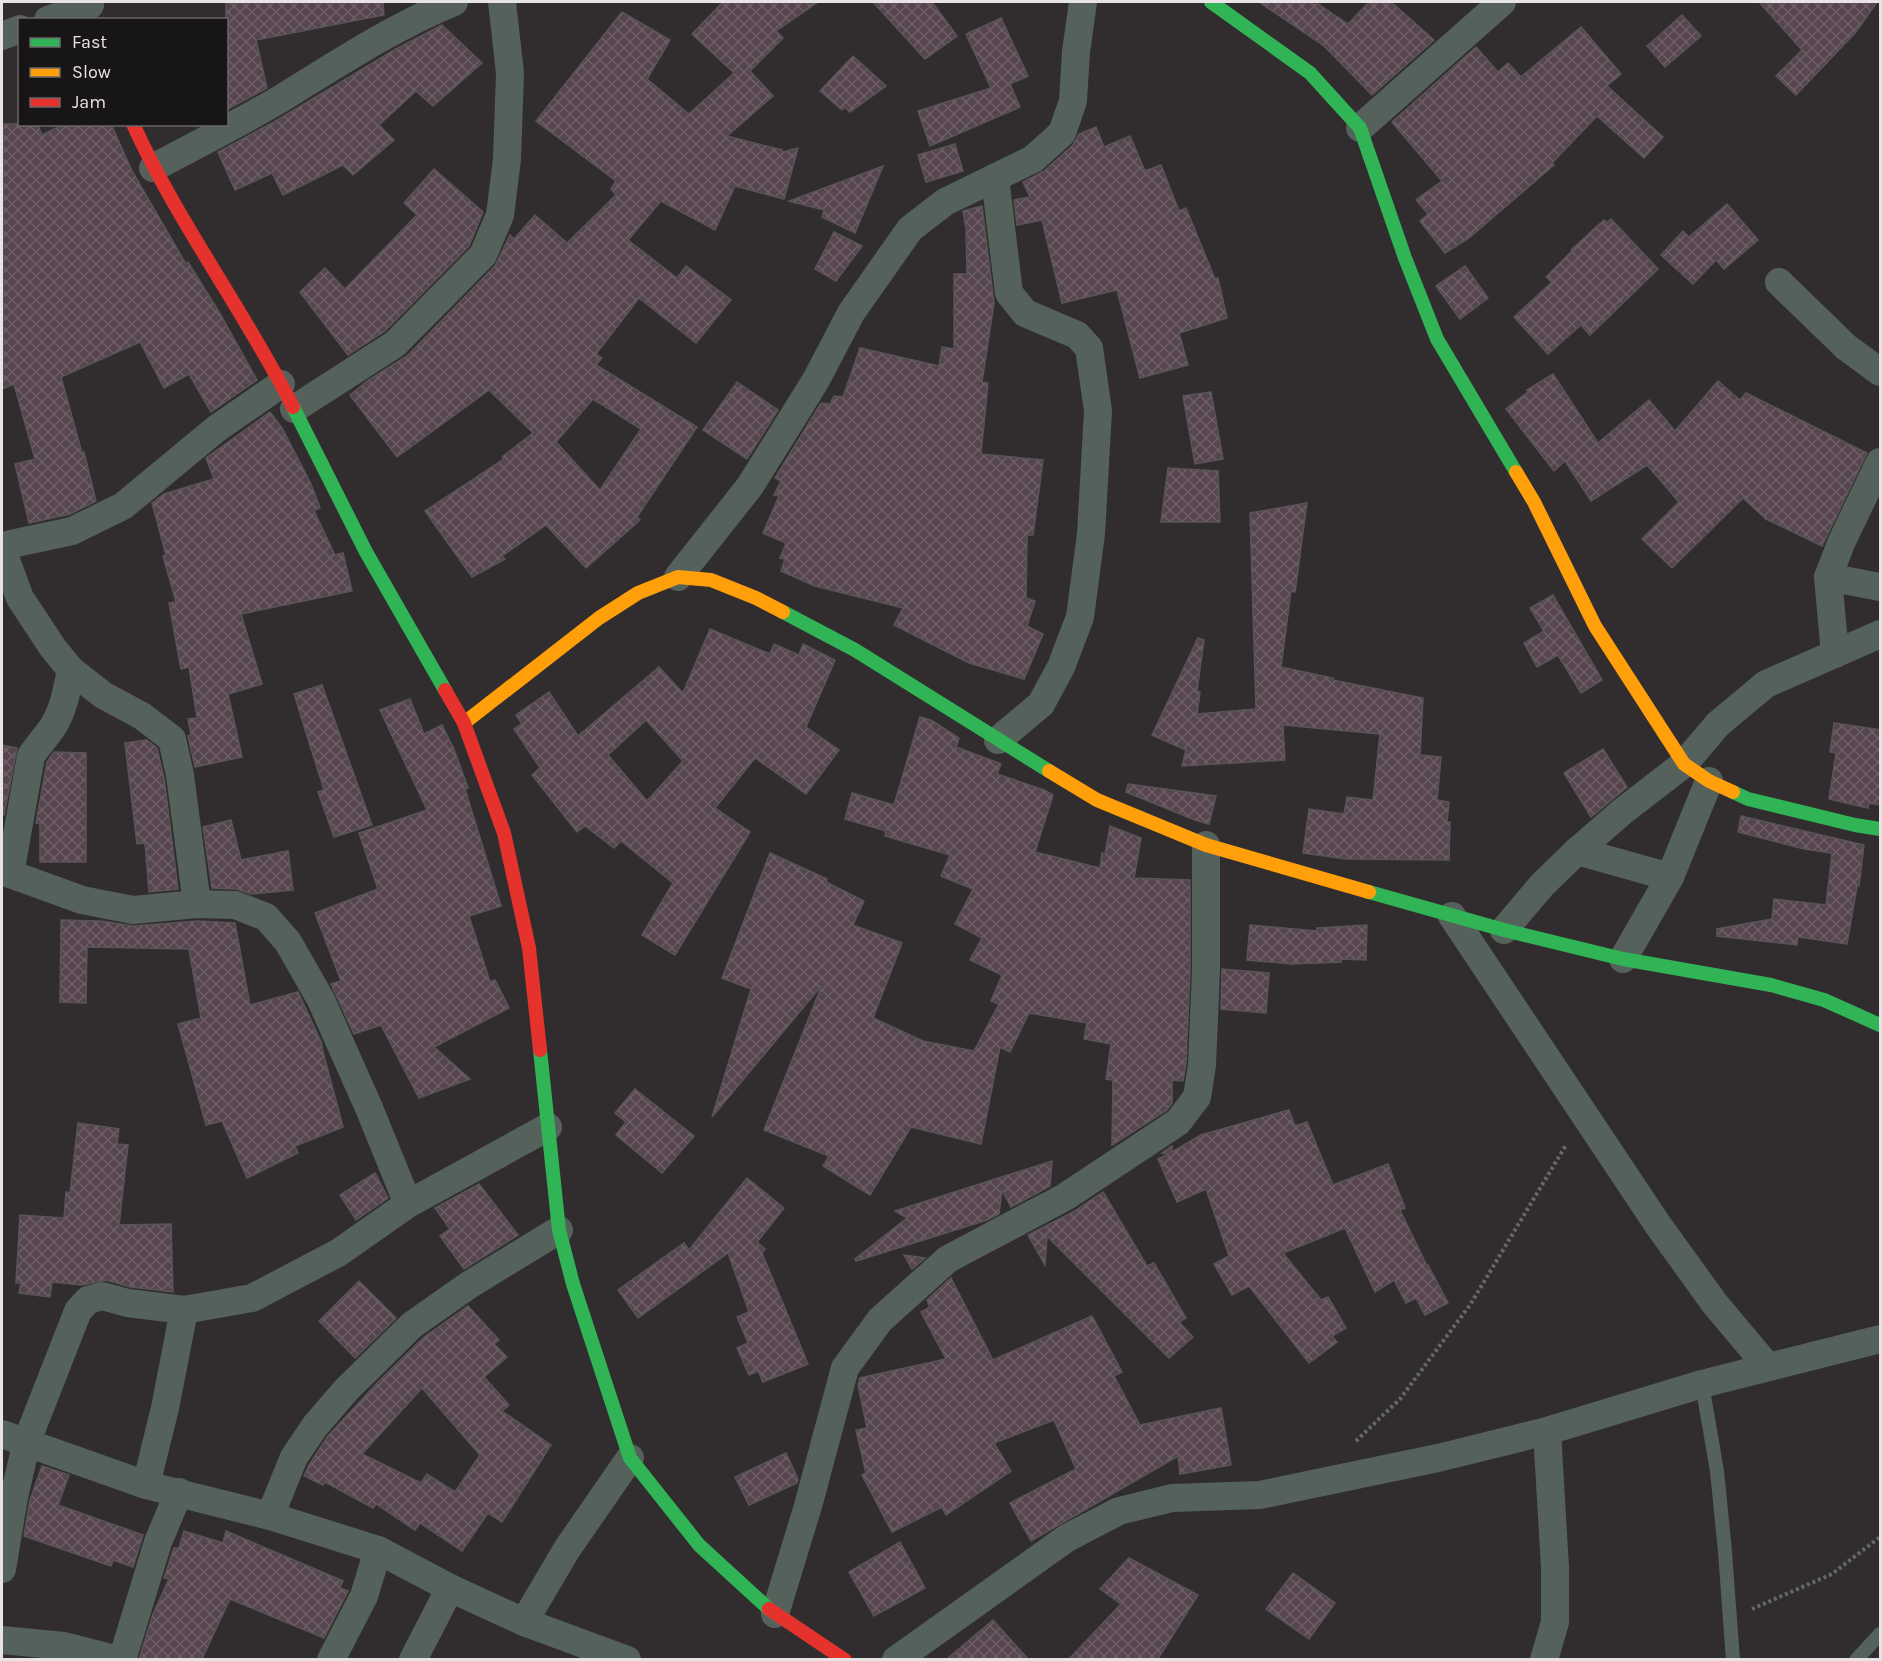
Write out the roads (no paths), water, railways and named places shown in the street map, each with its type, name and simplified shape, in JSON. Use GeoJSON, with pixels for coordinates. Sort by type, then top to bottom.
{"type":"FeatureCollection","features":[{"type":"Feature","properties":{"kind":"street"},"geometry":{"type":"LineString","coordinates":[[153,168],[281,98],[344,58],[426,14],[454,2]]}},
{"type":"Feature","properties":{"kind":"street"},"geometry":{"type":"LineString","coordinates":[[294,409],[395,344],[483,255],[500,215],[507,159],[510,73],[502,2]]}},
{"type":"Feature","properties":{"kind":"street"},"geometry":{"type":"LineString","coordinates":[[678,577],[750,486],[816,380],[851,313],[910,229],[945,202],[1033,159],[1062,133],[1073,101],[1076,52],[1083,2]]}},
{"type":"Feature","properties":{"kind":"street"},"geometry":{"type":"LineString","coordinates":[[1211,2],[1310,73],[1360,128],[1401,248],[1437,339],[1534,502],[1595,626],[1684,764],[1709,781],[1748,799],[1844,823],[1881,829]]}},
{"type":"Feature","properties":{"kind":"street"},"geometry":{"type":"LineString","coordinates":[[1360,128],[1502,2]]}},
{"type":"Feature","properties":{"kind":"street"},"geometry":{"type":"LineString","coordinates":[[56,18],[91,9]]}},
{"type":"Feature","properties":{"kind":"street"},"geometry":{"type":"LineString","coordinates":[[2,36],[18,31]]}},
{"type":"Feature","properties":{"kind":"street"},"geometry":{"type":"LineString","coordinates":[[134,126],[153,168],[281,384],[366,552],[464,723],[504,833],[529,948],[559,1230],[573,1284],[630,1458],[699,1545],[775,1614],[845,1659]]}},
{"type":"Feature","properties":{"kind":"street"},"geometry":{"type":"LineString","coordinates":[[995,178],[1009,293],[1025,313],[1077,335],[1089,348],[1098,411],[1091,534],[1080,616],[1061,667],[1041,704],[998,741]]}},
{"type":"Feature","properties":{"kind":"street"},"geometry":{"type":"LineString","coordinates":[[1779,282],[1846,346],[1881,372]]}},
{"type":"Feature","properties":{"kind":"street"},"geometry":{"type":"LineString","coordinates":[[197,904],[180,775],[172,739],[142,716],[103,694],[71,670],[53,648],[20,598],[2,547],[72,531],[123,506],[216,429],[281,384]]}},
{"type":"Feature","properties":{"kind":"street"},"geometry":{"type":"LineString","coordinates":[[1835,654],[1828,577],[1842,542],[1881,462]]}},
{"type":"Feature","properties":{"kind":"street"},"geometry":{"type":"LineString","coordinates":[[464,723],[599,618],[638,593],[678,577],[711,580],[756,598],[855,650],[998,741],[1097,800],[1206,845],[1504,930],[1623,959],[1772,985],[1877,1018]]}},
{"type":"Feature","properties":{"kind":"street"},"geometry":{"type":"LineString","coordinates":[[1828,577],[1881,587]]}},
{"type":"Feature","properties":{"kind":"street"},"geometry":{"type":"LineString","coordinates":[[1504,930],[1542,885],[1577,851],[1684,764],[1718,724],[1766,684],[1881,634]]}},
{"type":"Feature","properties":{"kind":"street"},"geometry":{"type":"LineString","coordinates":[[71,670],[61,711],[52,728],[31,756],[6,873],[82,900],[133,910],[197,904],[235,905],[266,917],[288,942],[321,1000],[408,1204]]}},
{"type":"Feature","properties":{"kind":"street"},"geometry":{"type":"LineString","coordinates":[[1623,959],[1670,877],[1709,781]]}},
{"type":"Feature","properties":{"kind":"street"},"geometry":{"type":"LineString","coordinates":[[775,1614],[808,1506],[844,1368],[880,1320],[948,1259],[1065,1197],[1178,1122],[1197,1097],[1202,1065],[1206,970],[1206,845]]}},
{"type":"Feature","properties":{"kind":"street"},"geometry":{"type":"LineString","coordinates":[[1577,851],[1670,877]]}},
{"type":"Feature","properties":{"kind":"street"},"geometry":{"type":"LineString","coordinates":[[1452,916],[1658,1226],[1715,1304],[1768,1367]]}},
{"type":"Feature","properties":{"kind":"street"},"geometry":{"type":"LineString","coordinates":[[2,1569],[14,1497],[14,1438],[78,1311],[88,1300],[102,1296],[128,1303],[184,1310],[252,1298],[338,1253],[408,1204],[548,1127]]}},
{"type":"Feature","properties":{"kind":"street"},"geometry":{"type":"LineString","coordinates":[[270,1516],[294,1457],[315,1426],[346,1390],[412,1325],[469,1285],[559,1230]]}},
{"type":"Feature","properties":{"kind":"street"},"geometry":{"type":"LineString","coordinates":[[146,1485],[165,1408],[184,1310]]}},
{"type":"Feature","properties":{"kind":"street"},"geometry":{"type":"LineString","coordinates":[[896,1659],[1067,1538],[1119,1511],[1172,1498],[1260,1495],[1438,1458],[1547,1431],[1702,1384],[1881,1339]]}},
{"type":"Feature","properties":{"kind":"street"},"geometry":{"type":"LineString","coordinates":[[1544,1659],[1555,1622],[1555,1568],[1547,1431]]}},
{"type":"Feature","properties":{"kind":"street"},"geometry":{"type":"LineString","coordinates":[[14,1438],[146,1485],[270,1516],[378,1550],[450,1588],[597,1655],[627,1659]]}},
{"type":"Feature","properties":{"kind":"street"},"geometry":{"type":"LineString","coordinates":[[524,1622],[567,1549],[630,1458]]}},
{"type":"Feature","properties":{"kind":"street"},"geometry":{"type":"LineString","coordinates":[[2,1640],[64,1646],[120,1659],[158,1542],[179,1492]]}},
{"type":"Feature","properties":{"kind":"street"},"geometry":{"type":"LineString","coordinates":[[331,1659],[364,1596],[378,1550]]}},
{"type":"Feature","properties":{"kind":"street"},"geometry":{"type":"LineString","coordinates":[[413,1659],[450,1588]]}},
{"type":"Feature","properties":{"kind":"lane"},"geometry":{"type":"LineString","coordinates":[[1702,1384],[1717,1471],[1733,1659]]}},
{"type":"Feature","properties":{"kind":"lane"},"geometry":{"type":"LineString","coordinates":[[1856,1659],[1881,1634]]}}]}
